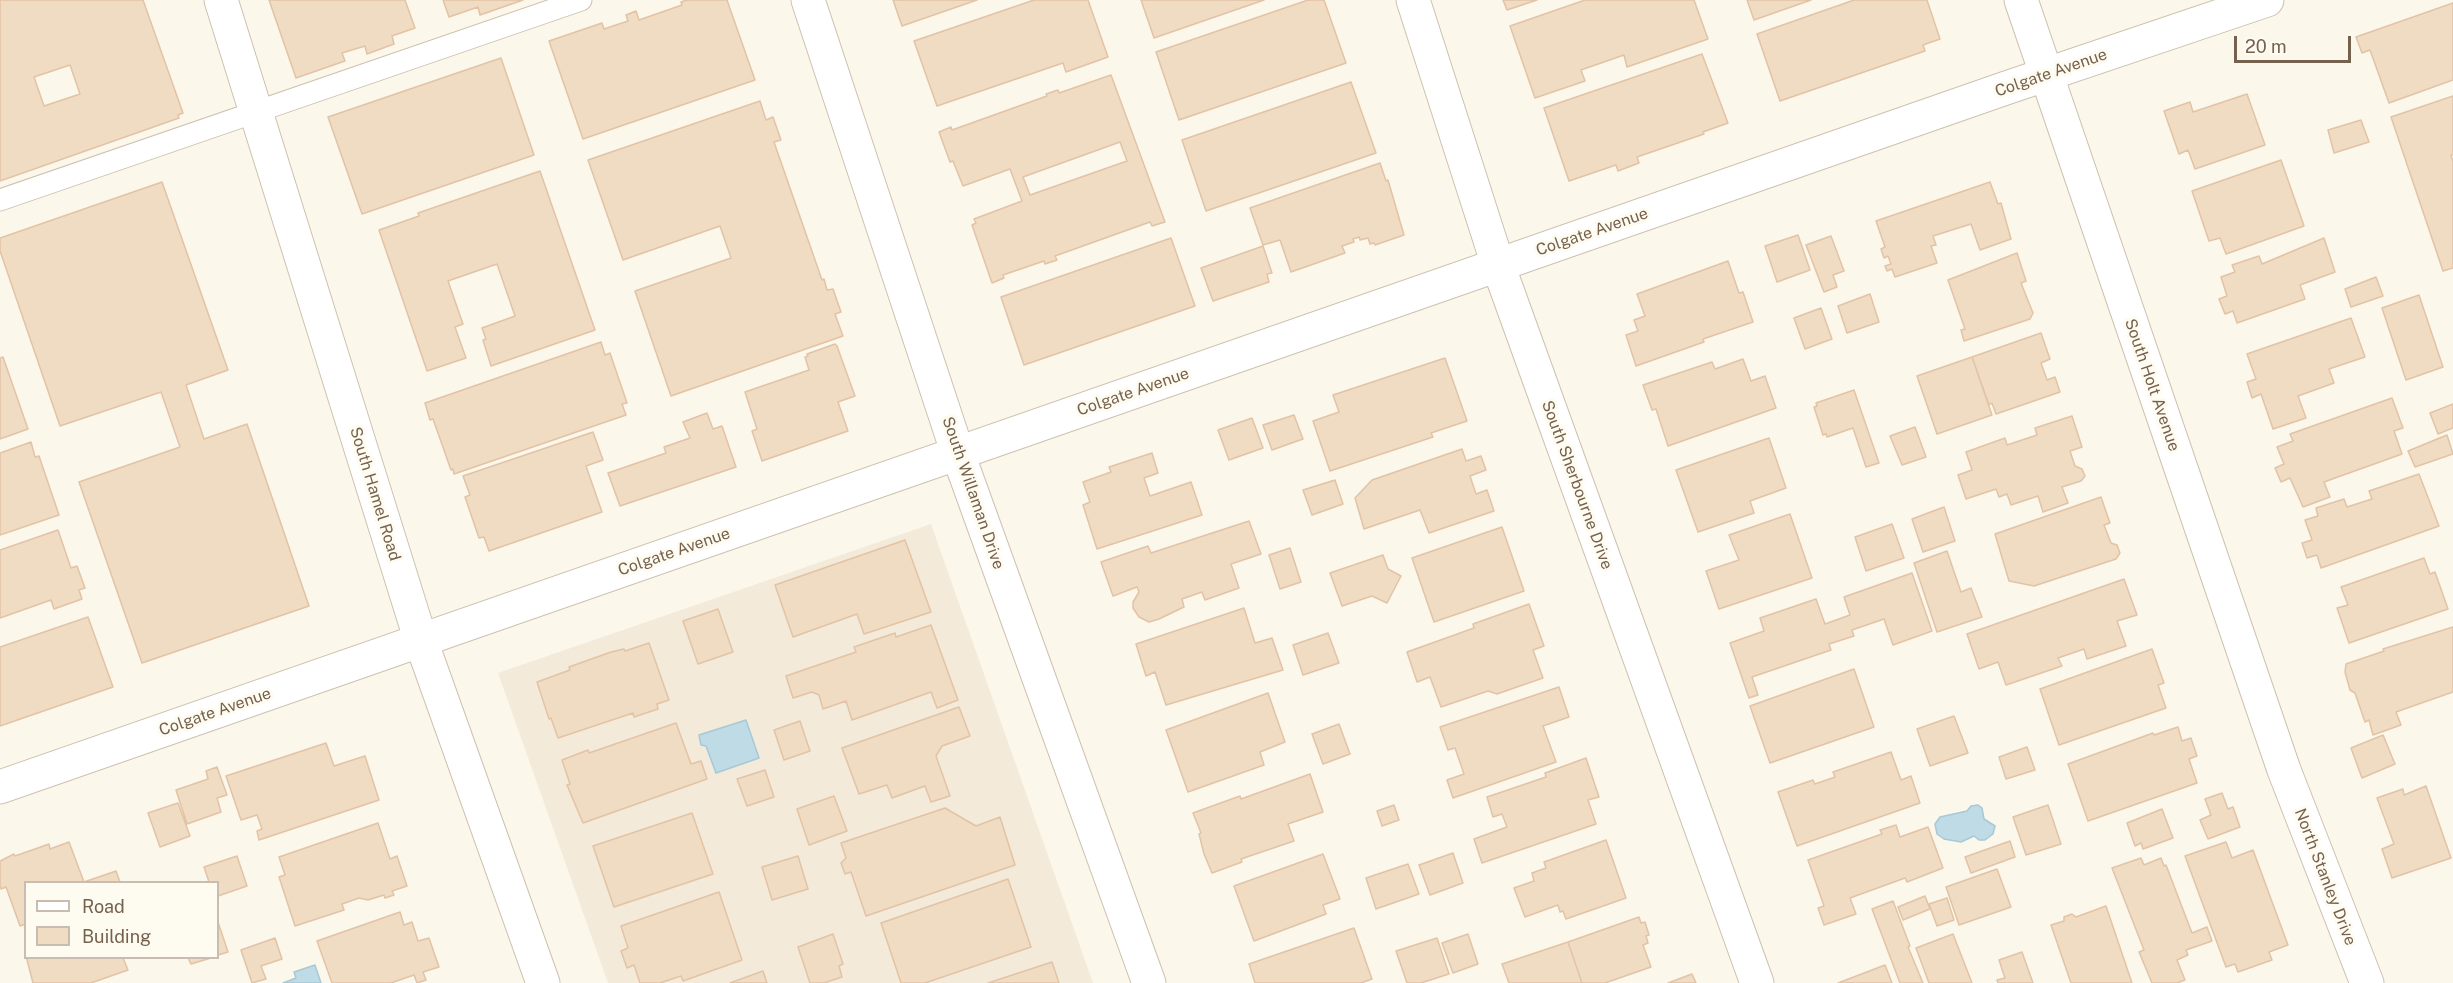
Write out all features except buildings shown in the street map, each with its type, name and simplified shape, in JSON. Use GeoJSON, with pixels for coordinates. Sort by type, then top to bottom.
{"type":"FeatureCollection","features":[{"type":"Feature","properties":{"kind":"street","name":"South Hamel Road"},"geometry":{"type":"LineString","coordinates":[[221,0],[421,640],[543,983]]}},
{"type":"Feature","properties":{"kind":"street","name":"South Willaman Drive"},"geometry":{"type":"LineString","coordinates":[[808,0],[958,454],[1149,983]]}},
{"type":"Feature","properties":{"kind":"street","name":"South Sherbourne Drive"},"geometry":{"type":"LineString","coordinates":[[1413,0],[1498,265],[1754,975]]}},
{"type":"Feature","properties":{"kind":"street","name":"South Holt Avenue"},"geometry":{"type":"LineString","coordinates":[[2021,0],[2284,770]]}},
{"type":"Feature","properties":{"kind":"street","name":"Colgate Avenue"},"geometry":{"type":"LineString","coordinates":[[0,787],[2046,74],[2267,0]]}},
{"type":"Feature","properties":{"kind":"street","name":"North Stanley Drive"},"geometry":{"type":"LineString","coordinates":[[2284,770],[2367,983]]}},
{"type":"Feature","properties":{"kind":"lane"},"geometry":{"type":"LineString","coordinates":[[0,200],[581,0]]}},
{"type":"Feature","properties":{"kind":"shaded area"},"geometry":{"type":"Polygon","coordinates":[[[931,524],[1093,983],[608,983],[498,673],[931,524]]]}},
{"type":"Feature","properties":{"kind":"water"},"geometry":{"type":"Polygon","coordinates":[[[746,720],[759,758],[716,773],[706,746],[701,745],[699,735],[746,720]]]}},
{"type":"Feature","properties":{"kind":"water"},"geometry":{"type":"Polygon","coordinates":[[[1978,805],[1982,808],[1984,819],[1995,826],[1993,834],[1985,840],[1979,840],[1974,836],[1961,842],[1944,839],[1937,834],[1935,824],[1940,817],[1967,811],[1971,806],[1978,805]]]}},
{"type":"Feature","properties":{"kind":"water"},"geometry":{"type":"Polygon","coordinates":[[[315,965],[321,983],[283,983],[296,978],[294,972],[315,965]]]}}]}
